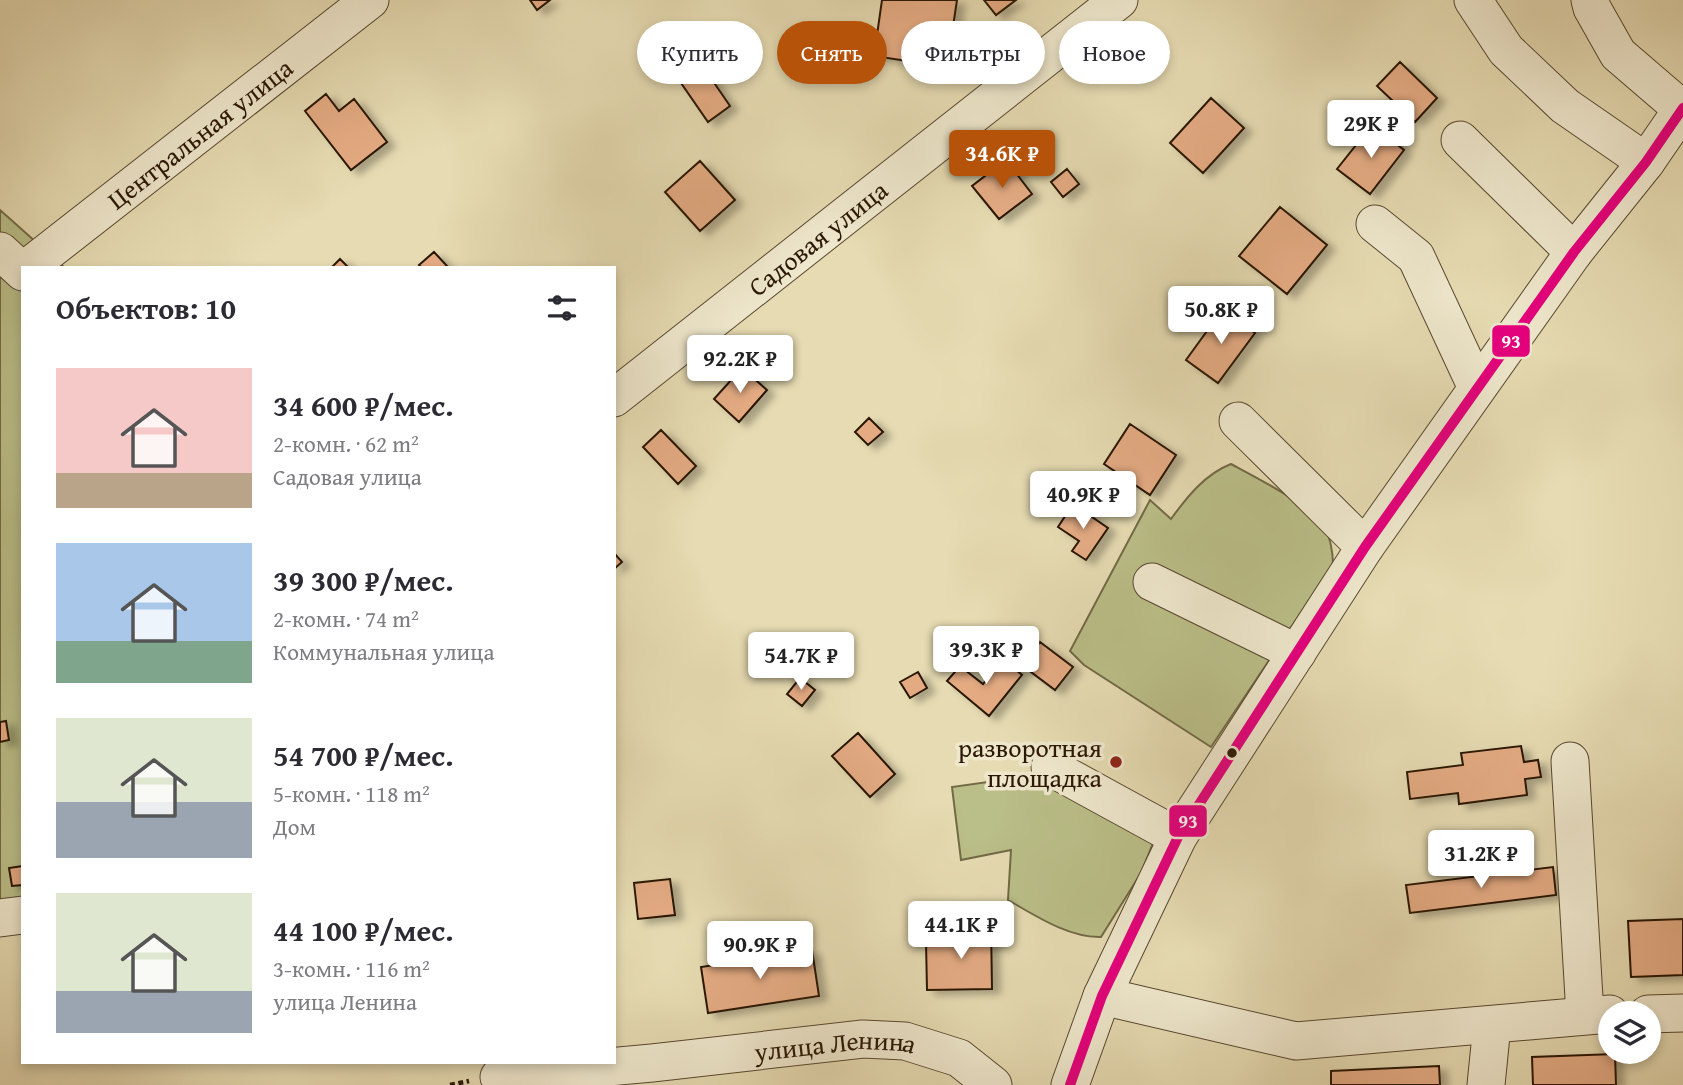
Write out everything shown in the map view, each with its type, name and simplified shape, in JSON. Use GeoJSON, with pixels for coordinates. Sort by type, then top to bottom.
{"type":"FeatureCollection","features":[{"type":"Feature","properties":{"kind":"street","name":"Центральная улица"},"geometry":{"type":"LineString","coordinates":[[30,266],[370,0]]}},
{"type":"Feature","properties":{"kind":"street","name":"Садовая улица"},"geometry":{"type":"LineString","coordinates":[[616,396],[1119,0]]}},
{"type":"Feature","properties":{"kind":"street"},"geometry":{"type":"LineString","coordinates":[[1473,0],[1506,50],[1565,106],[1646,162]]}},
{"type":"Feature","properties":{"kind":"street"},"geometry":{"type":"LineString","coordinates":[[1070,1085],[1101,996],[1178,837],[1365,547],[1574,252],[1646,162],[1683,109],[1618,54],[1590,0]]}},
{"type":"Feature","properties":{"kind":"street"},"geometry":{"type":"LineString","coordinates":[[1460,140],[1574,252]]}},
{"type":"Feature","properties":{"kind":"street"},"geometry":{"type":"LineString","coordinates":[[1375,224],[1416,257],[1477,388]]}},
{"type":"Feature","properties":{"kind":"street"},"geometry":{"type":"LineString","coordinates":[[0,251],[21,270]]}},
{"type":"Feature","properties":{"kind":"street"},"geometry":{"type":"LineString","coordinates":[[1238,421],[1365,547]]}},
{"type":"Feature","properties":{"kind":"street"},"geometry":{"type":"LineString","coordinates":[[1152,582],[1297,653]]}},
{"type":"Feature","properties":{"kind":"street"},"geometry":{"type":"LineString","coordinates":[[1101,996],[1296,1041],[1598,1015],[1570,761]]}},
{"type":"Feature","properties":{"kind":"street"},"geometry":{"type":"LineString","coordinates":[[1050,767],[1178,837]]}},
{"type":"Feature","properties":{"kind":"street"},"geometry":{"type":"LineString","coordinates":[[0,918],[21,915]]}},
{"type":"Feature","properties":{"kind":"street"},"geometry":{"type":"LineString","coordinates":[[1661,1014],[1683,1013]]}},
{"type":"Feature","properties":{"kind":"street"},"geometry":{"type":"LineString","coordinates":[[1486,1085],[1492,1025]]}},
{"type":"Feature","properties":{"kind":"street","name":"улица Ленина"},"geometry":{"type":"LineString","coordinates":[[499,1077],[655,1074],[863,1039],[905,1041],[958,1058],[993,1085]]}},
{"type":"Feature","properties":{"kind":"green space"},"geometry":{"type":"Polygon","coordinates":[[[0,210],[63,266],[21,266],[21,932],[0,935],[0,210]]]}},
{"type":"Feature","properties":{"kind":"green space"},"geometry":{"type":"Polygon","coordinates":[[[1231,464],[1279,491],[1313,515],[1327,533],[1333,565],[1211,747],[1084,665],[1070,651],[1150,500],[1171,519],[1205,480],[1231,464]]]}},
{"type":"Feature","properties":{"kind":"green space"},"geometry":{"type":"Polygon","coordinates":[[[1024,777],[1054,782],[1153,843],[1141,873],[1101,937],[1065,930],[1008,900],[1011,850],[961,860],[952,787],[1024,777]]]}},
{"type":"Feature","properties":{"kind":"building"},"geometry":{"type":"Polygon","coordinates":[[[530,0],[550,0],[537,10],[530,0]]]}},
{"type":"Feature","properties":{"kind":"building"},"geometry":{"type":"Polygon","coordinates":[[[882,0],[957,0],[954,21],[901,21],[901,60],[887,58],[887,21],[879,21],[882,0]]]}},
{"type":"Feature","properties":{"kind":"building"},"geometry":{"type":"Polygon","coordinates":[[[984,0],[1016,0],[996,15],[984,0]]]}},
{"type":"Feature","properties":{"kind":"building"},"geometry":{"type":"Polygon","coordinates":[[[1400,62],[1437,98],[1415,122],[1377,86],[1400,62]]]}},
{"type":"Feature","properties":{"kind":"building"},"geometry":{"type":"Polygon","coordinates":[[[682,84],[715,84],[730,106],[708,122],[682,84]]]}},
{"type":"Feature","properties":{"kind":"building"},"geometry":{"type":"Polygon","coordinates":[[[326,94],[339,111],[354,99],[387,142],[351,170],[305,111],[326,94]]]}},
{"type":"Feature","properties":{"kind":"building"},"geometry":{"type":"Polygon","coordinates":[[[1211,98],[1244,128],[1203,173],[1170,143],[1211,98]]]}},
{"type":"Feature","properties":{"kind":"building"},"geometry":{"type":"Polygon","coordinates":[[[1372,125],[1404,150],[1370,194],[1337,169],[1372,125]]]}},
{"type":"Feature","properties":{"kind":"building"},"geometry":{"type":"Polygon","coordinates":[[[1006,160],[1032,194],[999,219],[972,186],[1006,160]]]}},
{"type":"Feature","properties":{"kind":"building"},"geometry":{"type":"Polygon","coordinates":[[[700,161],[735,200],[700,231],[665,192],[700,161]]]}},
{"type":"Feature","properties":{"kind":"building"},"geometry":{"type":"Polygon","coordinates":[[[1067,169],[1079,184],[1063,197],[1051,182],[1067,169]]]}},
{"type":"Feature","properties":{"kind":"building"},"geometry":{"type":"Polygon","coordinates":[[[1280,207],[1327,245],[1287,294],[1239,256],[1280,207]]]}},
{"type":"Feature","properties":{"kind":"building"},"geometry":{"type":"Polygon","coordinates":[[[434,252],[447,266],[420,266],[434,252]]]}},
{"type":"Feature","properties":{"kind":"building"},"geometry":{"type":"Polygon","coordinates":[[[340,259],[347,266],[333,266],[340,259]]]}},
{"type":"Feature","properties":{"kind":"building"},"geometry":{"type":"Polygon","coordinates":[[[1223,309],[1255,333],[1218,383],[1186,360],[1223,309]]]}},
{"type":"Feature","properties":{"kind":"building"},"geometry":{"type":"Polygon","coordinates":[[[742,368],[767,390],[739,422],[714,399],[742,368]]]}},
{"type":"Feature","properties":{"kind":"building"},"geometry":{"type":"Polygon","coordinates":[[[869,418],[883,432],[868,445],[855,432],[869,418]]]}},
{"type":"Feature","properties":{"kind":"building"},"geometry":{"type":"Polygon","coordinates":[[[1130,424],[1176,455],[1150,495],[1104,464],[1130,424]]]}},
{"type":"Feature","properties":{"kind":"building"},"geometry":{"type":"Polygon","coordinates":[[[661,430],[696,466],[678,484],[643,447],[661,430]]]}},
{"type":"Feature","properties":{"kind":"building"},"geometry":{"type":"Polygon","coordinates":[[[1073,504],[1108,528],[1086,560],[1072,551],[1079,541],[1058,527],[1073,504]]]}},
{"type":"Feature","properties":{"kind":"building"},"geometry":{"type":"Polygon","coordinates":[[[616,555],[622,562],[616,567],[616,555]]]}},
{"type":"Feature","properties":{"kind":"building"},"geometry":{"type":"Polygon","coordinates":[[[1040,642],[1073,667],[1055,690],[1023,666],[1040,642]]]}},
{"type":"Feature","properties":{"kind":"building"},"geometry":{"type":"Polygon","coordinates":[[[1003,659],[1022,675],[989,716],[947,681],[960,666],[983,684],[1003,659]]]}},
{"type":"Feature","properties":{"kind":"building"},"geometry":{"type":"Polygon","coordinates":[[[918,672],[927,688],[910,698],[900,682],[918,672]]]}},
{"type":"Feature","properties":{"kind":"building"},"geometry":{"type":"Polygon","coordinates":[[[800,678],[815,690],[802,706],[787,694],[800,678]]]}},
{"type":"Feature","properties":{"kind":"building"},"geometry":{"type":"Polygon","coordinates":[[[6,721],[9,740],[0,742],[0,722],[6,721]]]}},
{"type":"Feature","properties":{"kind":"building"},"geometry":{"type":"Polygon","coordinates":[[[858,733],[895,774],[870,797],[832,756],[858,733]]]}},
{"type":"Feature","properties":{"kind":"building"},"geometry":{"type":"Polygon","coordinates":[[[1521,746],[1524,762],[1538,760],[1541,777],[1525,779],[1527,795],[1459,804],[1458,793],[1410,799],[1407,772],[1463,765],[1461,753],[1521,746]]]}},
{"type":"Feature","properties":{"kind":"building"},"geometry":{"type":"Polygon","coordinates":[[[21,866],[21,885],[12,886],[9,868],[21,866]]]}},
{"type":"Feature","properties":{"kind":"building"},"geometry":{"type":"Polygon","coordinates":[[[1553,867],[1556,895],[1410,913],[1406,885],[1553,867]]]}},
{"type":"Feature","properties":{"kind":"building"},"geometry":{"type":"Polygon","coordinates":[[[670,879],[675,915],[638,919],[634,883],[670,879]]]}},
{"type":"Feature","properties":{"kind":"building"},"geometry":{"type":"Polygon","coordinates":[[[1683,919],[1683,975],[1631,977],[1628,921],[1683,919]]]}},
{"type":"Feature","properties":{"kind":"building"},"geometry":{"type":"Polygon","coordinates":[[[991,925],[992,989],[927,990],[926,942],[956,941],[955,926],[991,925]]]}},
{"type":"Feature","properties":{"kind":"building"},"geometry":{"type":"Polygon","coordinates":[[[812,950],[819,996],[708,1013],[701,967],[812,950]]]}},
{"type":"Feature","properties":{"kind":"building"},"geometry":{"type":"Polygon","coordinates":[[[1598,1055],[1598,1064],[1615,1064],[1616,1085],[1533,1085],[1532,1057],[1598,1055]]]}},
{"type":"Feature","properties":{"kind":"building"},"geometry":{"type":"Polygon","coordinates":[[[1439,1066],[1440,1085],[1331,1085],[1331,1071],[1439,1066]]]}},
{"type":"Feature","properties":{"kind":"transit line","name":"93"},"geometry":{"type":"LineString","coordinates":[[1070,1085],[1102,996],[1178,837],[1365,547],[1574,252],[1646,162],[1683,108]]}},
{"type":"Feature","properties":{"kind":"place","name":"разворотная площадка"},"geometry":{"type":"Point","coordinates":[1116,762]}}]}
